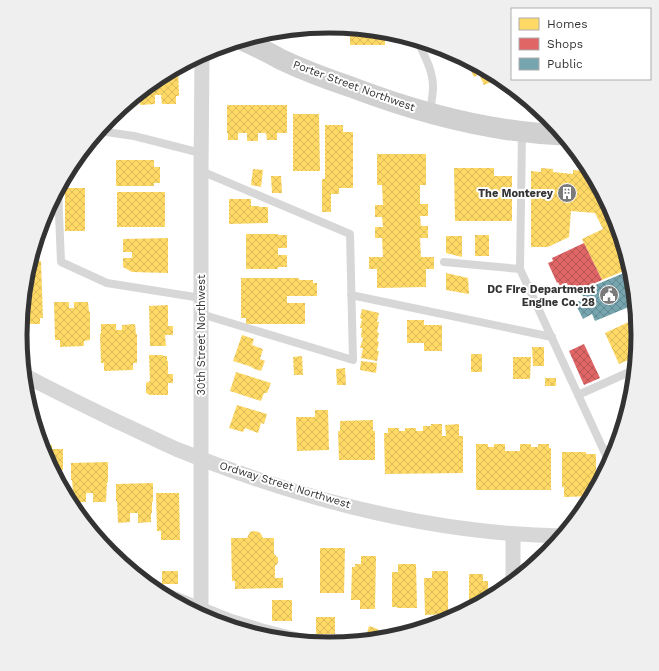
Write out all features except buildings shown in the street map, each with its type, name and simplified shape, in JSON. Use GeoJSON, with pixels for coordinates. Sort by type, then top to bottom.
{"type":"FeatureCollection","features":[{"type":"Feature","properties":{"kind":"street","name":"Porter Street Northwest"},"geometry":{"type":"LineString","coordinates":[[249,44],[340,84],[389,101],[480,125],[522,132],[555,134]]}},
{"type":"Feature","properties":{"kind":"street","name":"30th Street Northwest"},"geometry":{"type":"LineString","coordinates":[[201,609],[200,458],[202,61]]}},
{"type":"Feature","properties":{"kind":"street","name":"Ordway Street Northwest"},"geometry":{"type":"LineString","coordinates":[[30,378],[161,442],[249,476],[294,490],[364,509],[431,523],[513,534],[556,536]]}},
{"type":"Feature","properties":{"kind":"street"},"geometry":{"type":"LineString","coordinates":[[513,534],[513,576]]}},
{"type":"Feature","properties":{"kind":"lane"},"geometry":{"type":"LineString","coordinates":[[420,47],[432,77],[433,88],[430,113]]}},
{"type":"Feature","properties":{"kind":"lane"},"geometry":{"type":"LineString","coordinates":[[106,132],[134,136],[201,153]]}},
{"type":"Feature","properties":{"kind":"lane"},"geometry":{"type":"LineString","coordinates":[[522,132],[520,269],[607,457]]}},
{"type":"Feature","properties":{"kind":"lane"},"geometry":{"type":"LineString","coordinates":[[201,171],[350,234],[354,360],[201,314]]}},
{"type":"Feature","properties":{"kind":"lane"},"geometry":{"type":"LineString","coordinates":[[58,201],[61,262],[107,283],[201,298]]}},
{"type":"Feature","properties":{"kind":"lane"},"geometry":{"type":"LineString","coordinates":[[444,262],[520,269]]}},
{"type":"Feature","properties":{"kind":"lane"},"geometry":{"type":"LineString","coordinates":[[352,295],[552,337]]}},
{"type":"Feature","properties":{"kind":"lane"},"geometry":{"type":"LineString","coordinates":[[578,395],[629,373]]}},
{"type":"Feature","properties":{"kind":"lane"},"geometry":{"type":"LineString","coordinates":[[604,451],[610,448]]}},
{"type":"Feature","properties":{"kind":"lane"},"geometry":{"type":"LineString","coordinates":[[209,613],[294,635]]}},
{"type":"Feature","properties":{"kind":"place","name":"The Monterey"},"geometry":{"type":"Point","coordinates":[567,193]}},
{"type":"Feature","properties":{"kind":"place","name":"DC Fire Department Engine Co. 28"},"geometry":{"type":"Point","coordinates":[609,295]}}]}
